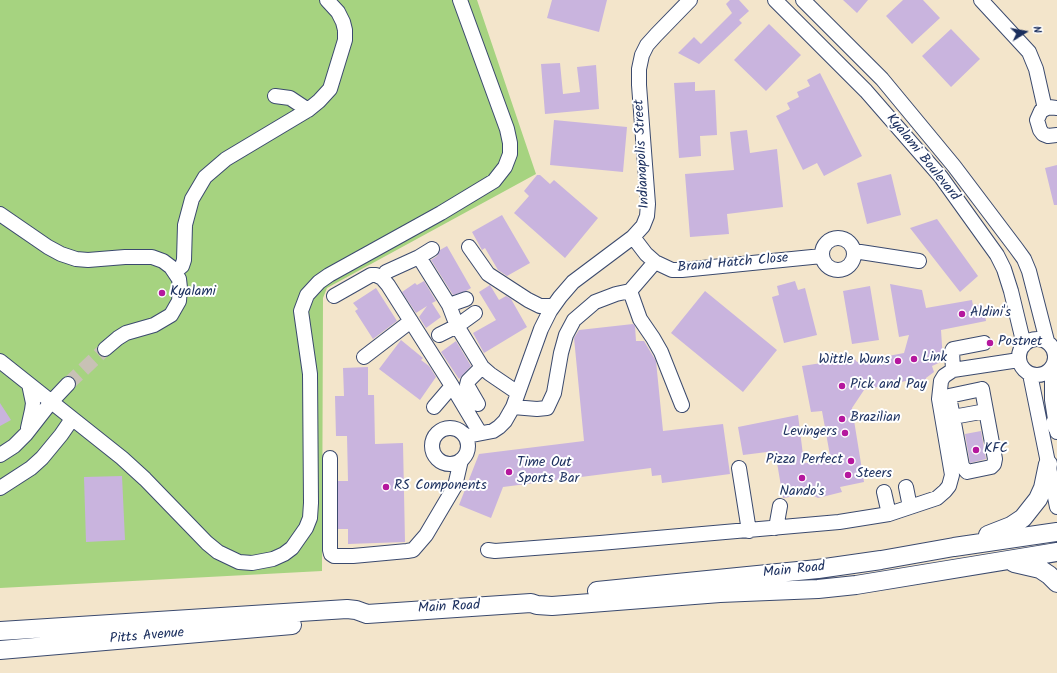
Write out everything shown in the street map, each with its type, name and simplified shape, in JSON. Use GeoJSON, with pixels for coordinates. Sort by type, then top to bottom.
{"type":"FeatureCollection","features":[{"type":"Feature","properties":{"kind":"main road"},"geometry":{"type":"LineString","coordinates":[[954,547],[1011,526],[1023,518],[1038,499],[1043,488],[1048,464]]}},
{"type":"Feature","properties":{"kind":"main road","name":"Main Road"},"geometry":{"type":"LineString","coordinates":[[531,603],[539,597],[546,596],[818,569],[1057,532]]}},
{"type":"Feature","properties":{"kind":"main road","name":"Main Road"},"geometry":{"type":"LineString","coordinates":[[293,619],[351,621],[362,618],[367,614],[531,603],[552,606],[720,594],[818,589],[856,585],[1057,552]]}},
{"type":"Feature","properties":{"kind":"main road"},"geometry":{"type":"LineString","coordinates":[[1003,561],[1040,569],[1057,583]]}},
{"type":"Feature","properties":{"kind":"main road","name":"Pitts Avenue"},"geometry":{"type":"LineString","coordinates":[[0,631],[293,619]]}},
{"type":"Feature","properties":{"kind":"main road","name":"Pitts Avenue"},"geometry":{"type":"LineString","coordinates":[[0,650],[293,619]]}},
{"type":"Feature","properties":{"kind":"street"},"geometry":{"type":"LineString","coordinates":[[175,272],[182,266],[184,260],[185,225],[190,205],[197,188],[205,176],[232,155],[308,110],[330,90],[345,40],[344,22],[338,12],[327,0]]}},
{"type":"Feature","properties":{"kind":"street"},"geometry":{"type":"LineString","coordinates":[[0,361],[145,478],[207,543],[218,552],[239,562],[252,563],[273,559],[292,548],[306,528],[310,518],[311,503],[310,374],[301,311],[306,295],[319,282],[329,275],[441,213],[494,181],[505,167],[510,154],[510,143],[507,129],[460,0]]}},
{"type":"Feature","properties":{"kind":"street","name":"Indianapolis Street"},"geometry":{"type":"LineString","coordinates":[[464,434],[467,436],[492,431],[500,427],[505,421],[512,407],[541,329],[553,306],[573,282],[633,237],[643,226],[647,216],[648,204],[639,85],[642,55],[647,45],[690,0]]}},
{"type":"Feature","properties":{"kind":"street","name":"Kyalami Boulevard"},"geometry":{"type":"LineString","coordinates":[[774,0],[866,91],[941,177],[997,256],[1004,269],[1012,291],[1024,345]]}},
{"type":"Feature","properties":{"kind":"street","name":"Kyalami Boulevard"},"geometry":{"type":"LineString","coordinates":[[803,0],[871,67],[954,166],[1024,259],[1030,271],[1047,341],[1056,353],[1055,362],[1052,368],[1052,400],[1056,427]]}},
{"type":"Feature","properties":{"kind":"street"},"geometry":{"type":"LineString","coordinates":[[981,0],[1029,52],[1051,108],[1039,116],[1037,120],[1040,130],[1048,136],[1057,135]]}},
{"type":"Feature","properties":{"kind":"street"},"geometry":{"type":"LineString","coordinates":[[275,96],[290,98],[308,110]]}},
{"type":"Feature","properties":{"kind":"street"},"geometry":{"type":"LineString","coordinates":[[0,214],[60,254],[76,259],[88,260],[125,257],[152,257],[163,261],[175,272],[179,280],[180,294],[175,309],[171,315],[154,325],[126,333],[105,349]]}},
{"type":"Feature","properties":{"kind":"street","name":"Brand Hatch Close"},"geometry":{"type":"LineString","coordinates":[[633,237],[646,254],[655,262],[672,270],[822,256]]}},
{"type":"Feature","properties":{"kind":"street"},"geometry":{"type":"LineString","coordinates":[[836,238],[845,239],[849,242],[854,251],[850,265],[841,270],[836,270],[827,265],[822,256],[824,246],[836,238]]}},
{"type":"Feature","properties":{"kind":"street"},"geometry":{"type":"LineString","coordinates":[[469,247],[488,274],[540,306],[553,306]]}},
{"type":"Feature","properties":{"kind":"street"},"geometry":{"type":"LineString","coordinates":[[386,272],[419,257],[432,249]]}},
{"type":"Feature","properties":{"kind":"street"},"geometry":{"type":"LineString","coordinates":[[854,251],[919,261]]}},
{"type":"Feature","properties":{"kind":"street"},"geometry":{"type":"LineString","coordinates":[[419,257],[450,305],[457,326],[482,367],[518,393]]}},
{"type":"Feature","properties":{"kind":"street"},"geometry":{"type":"LineString","coordinates":[[512,407],[537,409],[547,408],[554,393],[560,353],[566,335],[574,320],[595,302],[616,294],[630,291],[655,262]]}},
{"type":"Feature","properties":{"kind":"street"},"geometry":{"type":"LineString","coordinates":[[334,296],[371,275],[376,275],[382,278],[411,321],[480,433]]}},
{"type":"Feature","properties":{"kind":"street"},"geometry":{"type":"LineString","coordinates":[[630,291],[640,319],[661,352],[682,405]]}},
{"type":"Feature","properties":{"kind":"street"},"geometry":{"type":"LineString","coordinates":[[450,305],[466,299]]}},
{"type":"Feature","properties":{"kind":"street"},"geometry":{"type":"LineString","coordinates":[[439,335],[457,326],[475,314]]}},
{"type":"Feature","properties":{"kind":"street"},"geometry":{"type":"LineString","coordinates":[[364,357],[411,321]]}},
{"type":"Feature","properties":{"kind":"street"},"geometry":{"type":"LineString","coordinates":[[1047,341],[1036,338],[1030,340],[1024,345],[1019,354],[1019,360],[1025,370],[1030,374],[1042,374],[1052,368]]}},
{"type":"Feature","properties":{"kind":"street"},"geometry":{"type":"LineString","coordinates":[[953,370],[953,349],[984,343]]}},
{"type":"Feature","properties":{"kind":"street"},"geometry":{"type":"LineString","coordinates":[[488,550],[495,551],[749,531],[847,521],[889,514],[937,498],[945,491],[951,481],[952,475],[939,399],[945,393],[982,389],[995,459],[994,464],[991,467],[967,472],[962,466],[953,417],[945,393],[941,381],[944,376],[953,370],[1019,360]]}},
{"type":"Feature","properties":{"kind":"street"},"geometry":{"type":"LineString","coordinates":[[478,404],[467,385],[468,381],[482,367]]}},
{"type":"Feature","properties":{"kind":"street"},"geometry":{"type":"LineString","coordinates":[[1030,374],[1057,507]]}},
{"type":"Feature","properties":{"kind":"street"},"geometry":{"type":"LineString","coordinates":[[26,434],[33,403],[29,384]]}},
{"type":"Feature","properties":{"kind":"street"},"geometry":{"type":"LineString","coordinates":[[0,455],[14,446],[26,434],[51,402],[68,384]]}},
{"type":"Feature","properties":{"kind":"street"},"geometry":{"type":"LineString","coordinates":[[434,407],[452,386]]}},
{"type":"Feature","properties":{"kind":"street"},"geometry":{"type":"LineString","coordinates":[[953,417],[986,412]]}},
{"type":"Feature","properties":{"kind":"street"},"geometry":{"type":"LineString","coordinates":[[0,488],[31,468],[42,458],[72,419]]}},
{"type":"Feature","properties":{"kind":"street"},"geometry":{"type":"LineString","coordinates":[[330,458],[330,550],[331,554],[334,556],[413,550],[426,536],[455,486],[461,460],[467,450],[468,444],[464,434],[459,430],[448,427],[438,432],[432,441],[433,452],[440,461],[451,464],[461,460]]}},
{"type":"Feature","properties":{"kind":"street"},"geometry":{"type":"LineString","coordinates":[[739,468],[749,531]]}},
{"type":"Feature","properties":{"kind":"street"},"geometry":{"type":"LineString","coordinates":[[906,487],[910,507]]}},
{"type":"Feature","properties":{"kind":"street"},"geometry":{"type":"LineString","coordinates":[[884,492],[889,514]]}},
{"type":"Feature","properties":{"kind":"street"},"geometry":{"type":"LineString","coordinates":[[776,528],[780,506]]}},
{"type":"Feature","properties":{"kind":"green space","name":"Kyalami"},"geometry":{"type":"Polygon","coordinates":[[[0,0],[477,0],[536,174],[327,288],[323,298],[322,571],[0,588],[0,0]]]}},
{"type":"Feature","properties":{"kind":"building"},"geometry":{"type":"Polygon","coordinates":[[[552,0],[607,0],[599,32],[547,18],[552,0]]]}},
{"type":"Feature","properties":{"kind":"building"},"geometry":{"type":"Polygon","coordinates":[[[730,0],[739,0],[749,11],[739,20],[742,23],[699,64],[678,53],[694,37],[701,44],[732,13],[726,4],[730,0]]]}},
{"type":"Feature","properties":{"kind":"building"},"geometry":{"type":"Polygon","coordinates":[[[843,0],[868,0],[857,13],[843,0]]]}},
{"type":"Feature","properties":{"kind":"building"},"geometry":{"type":"Polygon","coordinates":[[[903,0],[923,0],[940,18],[912,44],[886,16],[903,0]]]}},
{"type":"Feature","properties":{"kind":"building"},"geometry":{"type":"Polygon","coordinates":[[[769,24],[801,55],[766,91],[734,60],[769,24]]]}},
{"type":"Feature","properties":{"kind":"building"},"geometry":{"type":"Polygon","coordinates":[[[951,29],[980,59],[951,87],[922,56],[951,29]]]}},
{"type":"Feature","properties":{"kind":"building"},"geometry":{"type":"Polygon","coordinates":[[[560,63],[563,94],[580,92],[577,67],[596,65],[599,109],[545,114],[541,64],[560,63]]]}},
{"type":"Feature","properties":{"kind":"building"},"geometry":{"type":"Polygon","coordinates":[[[820,73],[862,156],[824,176],[817,163],[803,170],[776,116],[790,109],[787,103],[799,97],[797,92],[810,86],[807,80],[820,73]]]}},
{"type":"Feature","properties":{"kind":"building"},"geometry":{"type":"Polygon","coordinates":[[[695,82],[695,91],[715,90],[717,135],[700,136],[701,156],[679,158],[674,83],[695,82]]]}},
{"type":"Feature","properties":{"kind":"building"},"geometry":{"type":"Polygon","coordinates":[[[554,120],[627,127],[623,172],[550,165],[554,120]]]}},
{"type":"Feature","properties":{"kind":"building"},"geometry":{"type":"Polygon","coordinates":[[[747,130],[750,153],[777,149],[783,207],[727,214],[729,234],[690,237],[685,174],[734,170],[730,132],[747,130]]]}},
{"type":"Feature","properties":{"kind":"building"},"geometry":{"type":"Polygon","coordinates":[[[1057,165],[1057,205],[1054,205],[1045,168],[1057,165]]]}},
{"type":"Feature","properties":{"kind":"building"},"geometry":{"type":"Polygon","coordinates":[[[891,174],[901,215],[867,224],[857,183],[891,174]]]}},
{"type":"Feature","properties":{"kind":"building"},"geometry":{"type":"Polygon","coordinates":[[[537,175],[540,175],[550,184],[554,180],[598,218],[565,258],[514,213],[529,196],[524,191],[537,175]]]}},
{"type":"Feature","properties":{"kind":"building"},"geometry":{"type":"Polygon","coordinates":[[[502,215],[530,263],[507,276],[498,270],[485,248],[482,250],[472,232],[502,215]]]}},
{"type":"Feature","properties":{"kind":"building"},"geometry":{"type":"Polygon","coordinates":[[[937,219],[978,276],[960,292],[910,228],[937,219]]]}},
{"type":"Feature","properties":{"kind":"building"},"geometry":{"type":"Polygon","coordinates":[[[447,246],[471,288],[453,295],[431,260],[437,256],[440,250],[447,246]]]}},
{"type":"Feature","properties":{"kind":"building"},"geometry":{"type":"Polygon","coordinates":[[[424,281],[436,301],[432,303],[441,317],[426,328],[419,317],[427,306],[416,313],[402,292],[415,283],[417,285],[424,281]]]}},
{"type":"Feature","properties":{"kind":"building"},"geometry":{"type":"Polygon","coordinates":[[[795,281],[798,290],[805,288],[817,335],[784,343],[772,297],[779,295],[777,286],[795,281]]]}},
{"type":"Feature","properties":{"kind":"building"},"geometry":{"type":"Polygon","coordinates":[[[890,284],[922,290],[926,308],[972,300],[973,306],[983,304],[986,321],[941,330],[943,361],[932,366],[934,372],[926,378],[925,386],[919,388],[915,379],[864,390],[852,408],[864,482],[840,487],[842,492],[818,498],[810,494],[783,498],[775,451],[743,455],[738,427],[798,415],[804,463],[831,461],[822,411],[811,412],[802,366],[854,358],[857,362],[904,353],[909,335],[899,337],[890,284]]]}},
{"type":"Feature","properties":{"kind":"building"},"geometry":{"type":"Polygon","coordinates":[[[490,285],[499,300],[506,296],[511,299],[527,327],[484,353],[473,333],[496,320],[479,292],[490,285]]]}},
{"type":"Feature","properties":{"kind":"building"},"geometry":{"type":"Polygon","coordinates":[[[870,286],[879,340],[852,344],[843,291],[870,286]]]}},
{"type":"Feature","properties":{"kind":"building"},"geometry":{"type":"Polygon","coordinates":[[[376,288],[397,321],[373,339],[355,311],[358,309],[353,303],[376,288]]]}},
{"type":"Feature","properties":{"kind":"building"},"geometry":{"type":"Polygon","coordinates":[[[705,291],[777,350],[743,392],[671,333],[705,291]]]}},
{"type":"Feature","properties":{"kind":"building"},"geometry":{"type":"Polygon","coordinates":[[[633,324],[635,326],[636,341],[644,341],[656,361],[663,431],[723,424],[730,474],[662,483],[661,475],[652,476],[651,468],[503,487],[491,518],[459,505],[479,454],[584,441],[574,338],[579,330],[633,324]]]}},
{"type":"Feature","properties":{"kind":"building"},"geometry":{"type":"Polygon","coordinates":[[[401,340],[423,358],[421,360],[429,366],[436,377],[420,400],[379,369],[401,340]]]}},
{"type":"Feature","properties":{"kind":"building"},"geometry":{"type":"Polygon","coordinates":[[[456,341],[471,366],[459,379],[441,352],[456,341]]]}},
{"type":"Feature","properties":{"kind":"building"},"geometry":{"type":"Polygon","coordinates":[[[368,367],[368,395],[374,395],[375,444],[403,443],[405,542],[348,544],[348,529],[338,529],[338,481],[348,481],[347,436],[336,436],[335,396],[344,396],[343,368],[368,367]]]}},
{"type":"Feature","properties":{"kind":"building"},"geometry":{"type":"Polygon","coordinates":[[[0,403],[11,420],[0,426],[0,403]]]}},
{"type":"Feature","properties":{"kind":"building"},"geometry":{"type":"Polygon","coordinates":[[[981,431],[986,459],[970,463],[965,434],[981,431]]]}},
{"type":"Feature","properties":{"kind":"building"},"geometry":{"type":"Polygon","coordinates":[[[122,476],[125,540],[86,542],[84,477],[122,476]]]}},
{"type":"Feature","properties":{"kind":"tunnel"},"geometry":{"type":"LineString","coordinates":[[68,384],[105,349]]}},
{"type":"Feature","properties":{"kind":"place","name":"Kyalami"},"geometry":{"type":"Point","coordinates":[162,293]}},
{"type":"Feature","properties":{"kind":"place","name":"Aldini's"},"geometry":{"type":"Point","coordinates":[962,314]}},
{"type":"Feature","properties":{"kind":"place","name":"Postnet"},"geometry":{"type":"Point","coordinates":[990,343]}},
{"type":"Feature","properties":{"kind":"place","name":"Link"},"geometry":{"type":"Point","coordinates":[914,359]}},
{"type":"Feature","properties":{"kind":"place","name":"Wittle Wuns"},"geometry":{"type":"Point","coordinates":[898,361]}},
{"type":"Feature","properties":{"kind":"place","name":"Pick and Pay"},"geometry":{"type":"Point","coordinates":[842,386]}},
{"type":"Feature","properties":{"kind":"place","name":"Brazilian"},"geometry":{"type":"Point","coordinates":[842,419]}},
{"type":"Feature","properties":{"kind":"place","name":"Levingers"},"geometry":{"type":"Point","coordinates":[845,433]}},
{"type":"Feature","properties":{"kind":"place","name":"KFC"},"geometry":{"type":"Point","coordinates":[976,450]}},
{"type":"Feature","properties":{"kind":"place","name":"Pizza Perfect"},"geometry":{"type":"Point","coordinates":[851,461]}},
{"type":"Feature","properties":{"kind":"place","name":"Time Out Sports Bar"},"geometry":{"type":"Point","coordinates":[509,472]}},
{"type":"Feature","properties":{"kind":"place","name":"Steers"},"geometry":{"type":"Point","coordinates":[848,475]}},
{"type":"Feature","properties":{"kind":"place","name":"Nando's"},"geometry":{"type":"Point","coordinates":[802,478]}},
{"type":"Feature","properties":{"kind":"place","name":"RS Components"},"geometry":{"type":"Point","coordinates":[386,487]}}]}
